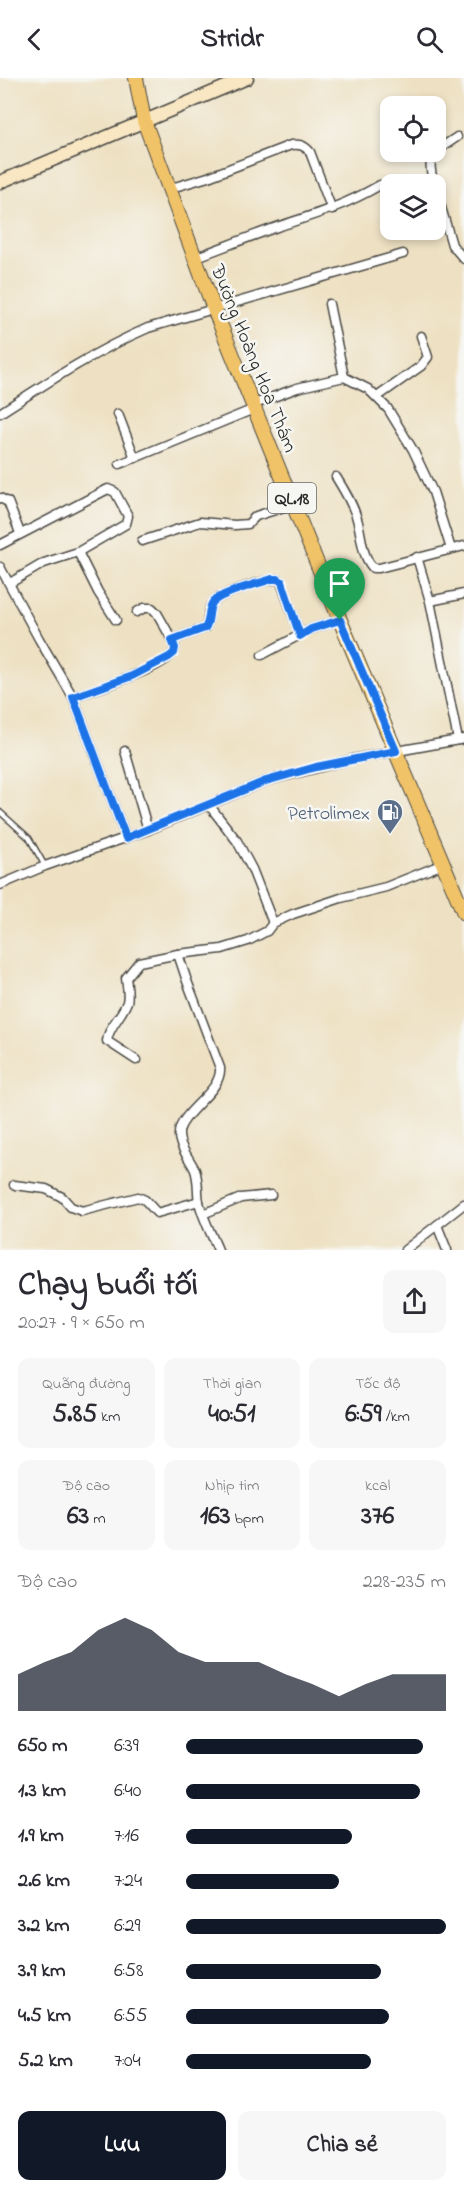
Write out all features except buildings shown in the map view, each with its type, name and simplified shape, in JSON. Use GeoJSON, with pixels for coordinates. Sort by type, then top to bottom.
{"type":"FeatureCollection","features":[{"type":"Feature","properties":{"kind":"main road","name":"Đường Hoàng Hoa Thám"},"geometry":{"type":"LineString","coordinates":[[136,78],[144,121],[214,309],[340,620],[464,913]]}},
{"type":"Feature","properties":{"kind":"street"},"geometry":{"type":"LineString","coordinates":[[1,178],[247,78]]}},
{"type":"Feature","properties":{"kind":"street"},"geometry":{"type":"LineString","coordinates":[[432,174],[429,164],[431,158],[457,137]]}},
{"type":"Feature","properties":{"kind":"street"},"geometry":{"type":"LineString","coordinates":[[168,189],[299,144],[310,152],[332,210]]}},
{"type":"Feature","properties":{"kind":"street"},"geometry":{"type":"LineString","coordinates":[[194,258],[247,237],[332,210],[380,185]]}},
{"type":"Feature","properties":{"kind":"street"},"geometry":{"type":"LineString","coordinates":[[446,224],[452,245],[464,260]]}},
{"type":"Feature","properties":{"kind":"street"},"geometry":{"type":"LineString","coordinates":[[0,413],[74,365],[115,343],[157,325],[403,254]]}},
{"type":"Feature","properties":{"kind":"street"},"geometry":{"type":"LineString","coordinates":[[329,304],[344,377]]}},
{"type":"Feature","properties":{"kind":"street"},"geometry":{"type":"LineString","coordinates":[[376,397],[421,366],[426,360],[428,357],[421,336]]}},
{"type":"Feature","properties":{"kind":"street"},"geometry":{"type":"LineString","coordinates":[[120,464],[297,388],[344,377],[368,389],[388,409],[413,450],[432,492],[451,549]]}},
{"type":"Feature","properties":{"kind":"street"},"geometry":{"type":"LineString","coordinates":[[118,414],[135,458]]}},
{"type":"Feature","properties":{"kind":"street"},"geometry":{"type":"LineString","coordinates":[[336,477],[357,519],[365,556],[373,568],[464,546]]}},
{"type":"Feature","properties":{"kind":"street"},"geometry":{"type":"LineString","coordinates":[[0,545],[104,490],[112,490],[128,516],[128,522],[78,552],[44,563],[10,583]]}},
{"type":"Feature","properties":{"kind":"street"},"geometry":{"type":"LineString","coordinates":[[0,498],[8,502],[20,533]]}},
{"type":"Feature","properties":{"kind":"street"},"geometry":{"type":"LineString","coordinates":[[142,541],[201,522],[248,524],[256,516],[294,504]]}},
{"type":"Feature","properties":{"kind":"street"},"geometry":{"type":"LineString","coordinates":[[78,552],[98,592],[116,620]]}},
{"type":"Feature","properties":{"kind":"street"},"geometry":{"type":"LineString","coordinates":[[0,885],[45,866],[148,830],[266,781],[292,773],[461,739],[430,601],[417,557]]}},
{"type":"Feature","properties":{"kind":"street"},"geometry":{"type":"LineString","coordinates":[[0,567],[34,632],[73,697],[126,838]]}},
{"type":"Feature","properties":{"kind":"street"},"geometry":{"type":"LineString","coordinates":[[172,640],[205,628],[209,621],[210,608],[216,599],[278,579],[282,582],[300,636]]}},
{"type":"Feature","properties":{"kind":"street"},"geometry":{"type":"LineString","coordinates":[[430,601],[464,594]]}},
{"type":"Feature","properties":{"kind":"street"},"geometry":{"type":"LineString","coordinates":[[73,697],[132,676],[174,653],[172,640],[158,613],[152,608],[144,608],[137,612]]}},
{"type":"Feature","properties":{"kind":"street"},"geometry":{"type":"LineString","coordinates":[[262,655],[311,629],[340,620]]}},
{"type":"Feature","properties":{"kind":"street"},"geometry":{"type":"LineString","coordinates":[[125,751],[148,830]]}},
{"type":"Feature","properties":{"kind":"street"},"geometry":{"type":"LineString","coordinates":[[209,805],[237,841],[252,869],[273,923]]}},
{"type":"Feature","properties":{"kind":"street"},"geometry":{"type":"LineString","coordinates":[[136,1060],[107,1041],[108,1034],[126,1003],[128,995],[126,978],[139,962],[234,945],[267,931],[273,923],[312,907],[387,887],[443,864]]}},
{"type":"Feature","properties":{"kind":"street"},"geometry":{"type":"LineString","coordinates":[[178,954],[221,1075],[186,1118],[179,1135],[182,1148],[198,1178],[199,1201],[218,1250]]}},
{"type":"Feature","properties":{"kind":"street"},"geometry":{"type":"LineString","coordinates":[[14,1185],[46,1190],[62,1197],[71,1207],[82,1211],[138,1197],[145,1200],[158,1213],[199,1201]]}},
{"type":"Feature","properties":{"kind":"street"},"geometry":{"type":"LineString","coordinates":[[203,1214],[241,1198],[271,1195]]}},
{"type":"Feature","properties":{"kind":"street"},"geometry":{"type":"LineString","coordinates":[[405,1250],[464,1204]]}},
{"type":"Feature","properties":{"kind":"street"},"geometry":{"type":"LineString","coordinates":[[437,1225],[447,1250]]}},
{"type":"Feature","properties":{"kind":"lane"},"geometry":{"type":"LineString","coordinates":[[0,812],[29,838],[45,866]]}},
{"type":"Feature","properties":{"kind":"place","name":"Petrolimex"},"geometry":{"type":"Point","coordinates":[390,835]}},
{"type":"Feature","properties":{"kind":"route"},"geometry":{"type":"LineString","coordinates":[[272,579],[282,582],[300,636],[311,629],[340,620],[396,751],[316,767],[266,781],[126,838],[73,697],[132,676],[169,657],[174,653],[175,648],[172,640],[200,631],[208,625],[210,608],[216,599],[272,579]]}}]}
